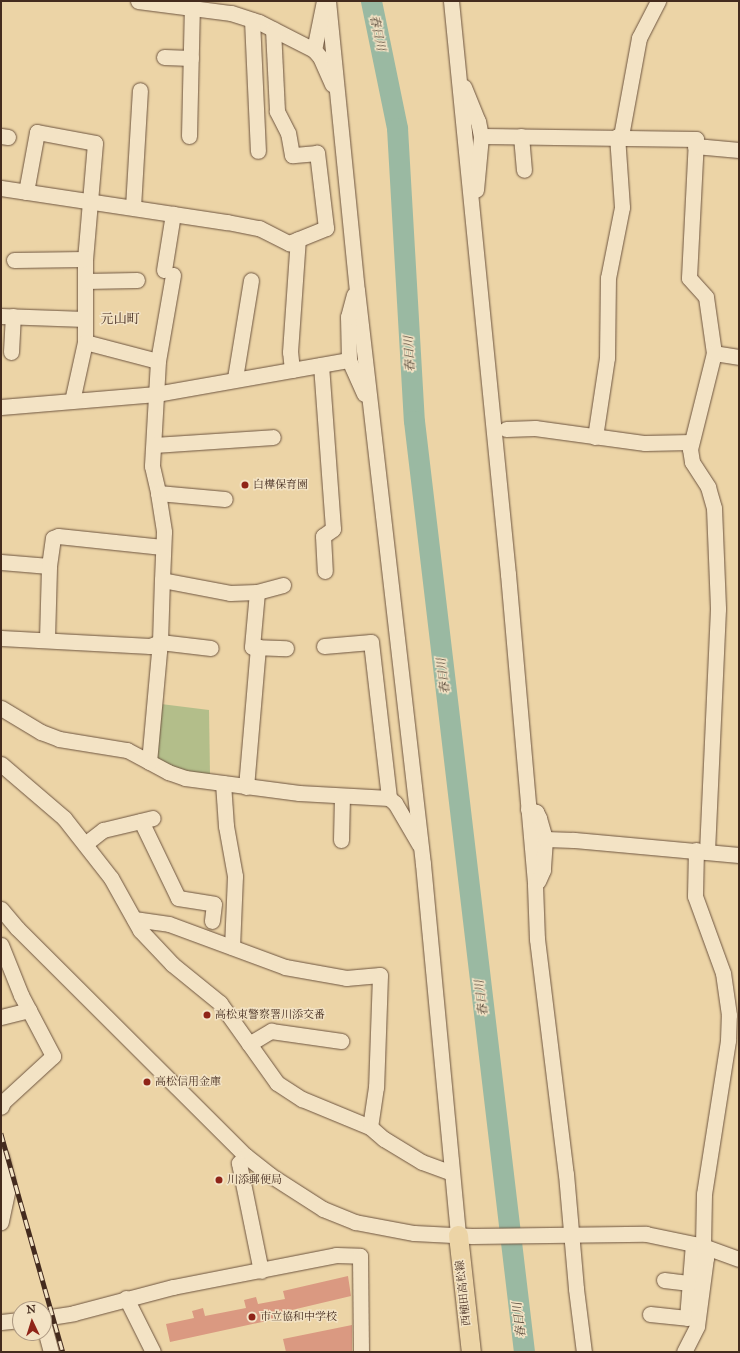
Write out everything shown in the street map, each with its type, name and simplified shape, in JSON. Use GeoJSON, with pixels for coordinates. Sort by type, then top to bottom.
{"type":"FeatureCollection","features":[{"type":"Feature","properties":{"kind":"main road","name":"西植田高松線"},"geometry":{"type":"LineString","coordinates":[[465,1235],[471,1352]]}},
{"type":"Feature","properties":{"kind":"street"},"geometry":{"type":"LineString","coordinates":[[138,1],[174,3],[252,20],[273,29],[314,50],[320,57],[338,98]]}},
{"type":"Feature","properties":{"kind":"street"},"geometry":{"type":"LineString","coordinates":[[314,50],[324,1]]}},
{"type":"Feature","properties":{"kind":"street"},"geometry":{"type":"LineString","coordinates":[[328,1],[357,290],[420,845],[452,1173],[465,1235]]}},
{"type":"Feature","properties":{"kind":"street"},"geometry":{"type":"LineString","coordinates":[[451,1],[498,476],[535,885],[537,939],[568,1234],[584,1352]]}},
{"type":"Feature","properties":{"kind":"street"},"geometry":{"type":"LineString","coordinates":[[595,437],[607,358],[608,278],[622,207],[619,136],[639,38],[658,1]]}},
{"type":"Feature","properties":{"kind":"street"},"geometry":{"type":"LineString","coordinates":[[189,136],[192,8]]}},
{"type":"Feature","properties":{"kind":"street"},"geometry":{"type":"LineString","coordinates":[[252,20],[258,151]]}},
{"type":"Feature","properties":{"kind":"street"},"geometry":{"type":"LineString","coordinates":[[1,188],[133,207],[260,228],[289,243],[326,228],[317,153],[292,155],[288,132],[277,111],[273,29]]}},
{"type":"Feature","properties":{"kind":"street"},"geometry":{"type":"LineString","coordinates":[[164,57],[191,58]]}},
{"type":"Feature","properties":{"kind":"street"},"geometry":{"type":"LineString","coordinates":[[458,73],[478,121],[481,136],[476,191],[470,201]]}},
{"type":"Feature","properties":{"kind":"street"},"geometry":{"type":"LineString","coordinates":[[133,207],[140,90]]}},
{"type":"Feature","properties":{"kind":"street"},"geometry":{"type":"LineString","coordinates":[[26,192],[37,132],[95,143],[89,201],[86,258],[85,342],[72,401]]}},
{"type":"Feature","properties":{"kind":"street"},"geometry":{"type":"LineString","coordinates":[[481,136],[619,136],[696,139],[689,278],[706,297],[714,353],[691,442],[692,462],[708,487],[714,508],[718,609],[702,850],[693,882],[695,896],[723,973],[734,1041],[704,1194],[698,1245],[690,1283],[687,1318],[650,1314]]}},
{"type":"Feature","properties":{"kind":"street"},"geometry":{"type":"LineString","coordinates":[[521,136],[524,170]]}},
{"type":"Feature","properties":{"kind":"street"},"geometry":{"type":"LineString","coordinates":[[695,146],[739,150]]}},
{"type":"Feature","properties":{"kind":"street"},"geometry":{"type":"LineString","coordinates":[[149,762],[160,642],[162,547],[164,532],[152,466],[158,361],[173,214]]}},
{"type":"Feature","properties":{"kind":"street"},"geometry":{"type":"LineString","coordinates":[[292,370],[290,352],[298,239]]}},
{"type":"Feature","properties":{"kind":"street"},"geometry":{"type":"LineString","coordinates":[[14,260],[86,258]]}},
{"type":"Feature","properties":{"kind":"street"},"geometry":{"type":"LineString","coordinates":[[85,281],[137,280]]}},
{"type":"Feature","properties":{"kind":"street"},"geometry":{"type":"LineString","coordinates":[[236,378],[251,280]]}},
{"type":"Feature","properties":{"kind":"street"},"geometry":{"type":"LineString","coordinates":[[357,290],[348,317],[349,360],[370,409]]}},
{"type":"Feature","properties":{"kind":"street"},"geometry":{"type":"LineString","coordinates":[[11,352],[7,316],[85,319]]}},
{"type":"Feature","properties":{"kind":"street"},"geometry":{"type":"LineString","coordinates":[[85,342],[158,361]]}},
{"type":"Feature","properties":{"kind":"street"},"geometry":{"type":"LineString","coordinates":[[714,353],[739,357]]}},
{"type":"Feature","properties":{"kind":"street"},"geometry":{"type":"LineString","coordinates":[[1,407],[156,394],[236,378],[349,360]]}},
{"type":"Feature","properties":{"kind":"street"},"geometry":{"type":"LineString","coordinates":[[321,365],[333,529],[323,536],[325,571]]}},
{"type":"Feature","properties":{"kind":"street"},"geometry":{"type":"LineString","coordinates":[[489,392],[496,399],[506,429],[502,464],[498,476]]}},
{"type":"Feature","properties":{"kind":"street"},"geometry":{"type":"LineString","coordinates":[[506,429],[535,428],[645,444],[691,442]]}},
{"type":"Feature","properties":{"kind":"street"},"geometry":{"type":"LineString","coordinates":[[154,444],[273,437]]}},
{"type":"Feature","properties":{"kind":"street"},"geometry":{"type":"LineString","coordinates":[[158,494],[225,499]]}},
{"type":"Feature","properties":{"kind":"street"},"geometry":{"type":"LineString","coordinates":[[47,639],[49,566],[53,538],[58,536],[162,547]]}},
{"type":"Feature","properties":{"kind":"street"},"geometry":{"type":"LineString","coordinates":[[1,562],[49,566]]}},
{"type":"Feature","properties":{"kind":"street"},"geometry":{"type":"LineString","coordinates":[[162,580],[230,593],[257,592],[283,585]]}},
{"type":"Feature","properties":{"kind":"street"},"geometry":{"type":"LineString","coordinates":[[257,592],[252,647],[286,648]]}},
{"type":"Feature","properties":{"kind":"street"},"geometry":{"type":"LineString","coordinates":[[1,638],[47,639],[150,646],[160,642],[211,648]]}},
{"type":"Feature","properties":{"kind":"street"},"geometry":{"type":"LineString","coordinates":[[324,646],[371,642],[389,798]]}},
{"type":"Feature","properties":{"kind":"street"},"geometry":{"type":"LineString","coordinates":[[246,787],[258,647]]}},
{"type":"Feature","properties":{"kind":"street"},"geometry":{"type":"LineString","coordinates":[[1,708],[29,727],[59,739],[112,746],[141,756],[149,762],[185,778],[246,787],[342,796],[389,798],[396,803],[414,839],[420,845]]}},
{"type":"Feature","properties":{"kind":"street"},"geometry":{"type":"LineString","coordinates":[[1,764],[64,818],[111,878],[140,930],[172,964],[220,1003],[277,1083],[288,1092],[370,1127],[384,1139],[422,1162],[452,1173]]}},
{"type":"Feature","properties":{"kind":"street"},"geometry":{"type":"LineString","coordinates":[[223,783],[227,833],[235,876],[232,947]]}},
{"type":"Feature","properties":{"kind":"street"},"geometry":{"type":"LineString","coordinates":[[342,796],[342,840]]}},
{"type":"Feature","properties":{"kind":"street"},"geometry":{"type":"LineString","coordinates":[[528,809],[536,812],[545,839],[542,870],[535,885]]}},
{"type":"Feature","properties":{"kind":"street"},"geometry":{"type":"LineString","coordinates":[[85,844],[103,830],[147,820],[167,876],[178,898],[214,904],[212,921]]}},
{"type":"Feature","properties":{"kind":"street"},"geometry":{"type":"LineString","coordinates":[[545,839],[702,850],[739,855]]}},
{"type":"Feature","properties":{"kind":"street"},"geometry":{"type":"LineString","coordinates":[[1,909],[17,928],[246,1156],[295,1192],[323,1209],[355,1222],[414,1233],[465,1235],[646,1234],[698,1245],[739,1259]]}},
{"type":"Feature","properties":{"kind":"street"},"geometry":{"type":"LineString","coordinates":[[134,919],[169,924],[285,967],[346,978],[380,975],[376,1087],[370,1127]]}},
{"type":"Feature","properties":{"kind":"street"},"geometry":{"type":"LineString","coordinates":[[1,945],[29,1010],[53,1056],[3,1102],[1,1107]]}},
{"type":"Feature","properties":{"kind":"street"},"geometry":{"type":"LineString","coordinates":[[1,1017],[29,1010]]}},
{"type":"Feature","properties":{"kind":"street"},"geometry":{"type":"LineString","coordinates":[[249,1044],[271,1031],[341,1041]]}},
{"type":"Feature","properties":{"kind":"street"},"geometry":{"type":"LineString","coordinates":[[1,1156],[4,1178],[8,1188],[1,1222]]}},
{"type":"Feature","properties":{"kind":"street"},"geometry":{"type":"LineString","coordinates":[[246,1156],[239,1163],[261,1271]]}},
{"type":"Feature","properties":{"kind":"street"},"geometry":{"type":"LineString","coordinates":[[684,1352],[696,1326],[706,1258],[698,1245]]}},
{"type":"Feature","properties":{"kind":"street"},"geometry":{"type":"LineString","coordinates":[[52,1317],[74,1314],[126,1298],[261,1271],[336,1254],[360,1256],[359,1343],[361,1352]]}},
{"type":"Feature","properties":{"kind":"street"},"geometry":{"type":"LineString","coordinates":[[664,1280],[690,1283]]}},
{"type":"Feature","properties":{"kind":"street"},"geometry":{"type":"LineString","coordinates":[[126,1298],[153,1352]]}},
{"type":"Feature","properties":{"kind":"street"},"geometry":{"type":"LineString","coordinates":[[1,1322],[12,1321]]}},
{"type":"Feature","properties":{"kind":"street"},"geometry":{"type":"LineString","coordinates":[[48,1341],[51,1352]]}},
{"type":"Feature","properties":{"kind":"green space"},"geometry":{"type":"Polygon","coordinates":[[[161,704],[209,710],[210,775],[163,766],[156,757],[161,704]]]}},
{"type":"Feature","properties":{"kind":"building"},"geometry":{"type":"Polygon","coordinates":[[[348,1276],[351,1296],[275,1314],[276,1319],[170,1342],[166,1324],[194,1318],[192,1311],[203,1308],[205,1316],[246,1308],[244,1300],[256,1297],[258,1304],[285,1299],[283,1291],[348,1276]]]}},
{"type":"Feature","properties":{"kind":"building"},"geometry":{"type":"Polygon","coordinates":[[[352,1325],[352,1352],[286,1352],[283,1339],[352,1325]]]}},
{"type":"Feature","properties":{"kind":"waterway","name":"春日川"},"geometry":{"type":"LineString","coordinates":[[371,1],[397,128],[414,421],[524,1352]]}},
{"type":"Feature","properties":{"kind":"railway"},"geometry":{"type":"LineString","coordinates":[[1,1133],[63,1352]]}},
{"type":"Feature","properties":{"kind":"place","name":"白樺保育園"},"geometry":{"type":"Point","coordinates":[245,485]}},
{"type":"Feature","properties":{"kind":"place","name":"高松東警察署川添交番"},"geometry":{"type":"Point","coordinates":[207,1015]}},
{"type":"Feature","properties":{"kind":"place","name":"高松信用金庫"},"geometry":{"type":"Point","coordinates":[147,1082]}},
{"type":"Feature","properties":{"kind":"place","name":"川添郵便局"},"geometry":{"type":"Point","coordinates":[219,1180]}},
{"type":"Feature","properties":{"kind":"place","name":"市立協和中学校"},"geometry":{"type":"Point","coordinates":[252,1317]}},
{"type":"Feature","properties":{"kind":"district","name":"元山町"},"geometry":{"type":"Point","coordinates":[120,319]}}]}
